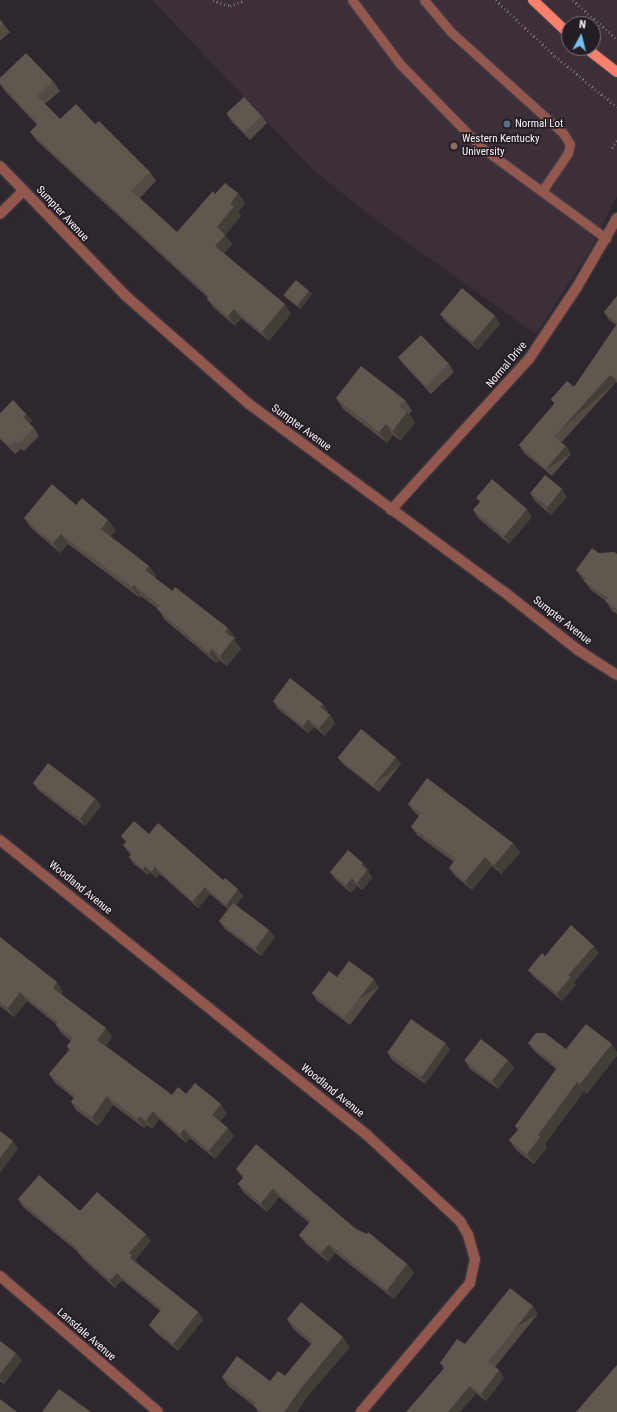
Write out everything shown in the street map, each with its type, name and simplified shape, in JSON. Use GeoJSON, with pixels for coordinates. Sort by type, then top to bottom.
{"type":"FeatureCollection","features":[{"type":"Feature","properties":{"kind":"main road"},"geometry":{"type":"LineString","coordinates":[[532,0],[561,27]]}},
{"type":"Feature","properties":{"kind":"main road"},"geometry":{"type":"LineString","coordinates":[[596,56],[617,72]]}},
{"type":"Feature","properties":{"kind":"street","name":"Sumpter Avenue"},"geometry":{"type":"LineString","coordinates":[[0,166],[98,268],[221,380],[391,510],[503,591],[578,650],[617,675]]}},
{"type":"Feature","properties":{"kind":"street"},"geometry":{"type":"LineString","coordinates":[[0,214],[23,191]]}},
{"type":"Feature","properties":{"kind":"street","name":"Normal Drive"},"geometry":{"type":"LineString","coordinates":[[391,510],[529,359],[577,287],[617,218]]}},
{"type":"Feature","properties":{"kind":"street","name":"Woodland Avenue"},"geometry":{"type":"LineString","coordinates":[[0,840],[367,1135],[460,1221],[468,1234],[475,1259],[470,1283],[361,1412]]}},
{"type":"Feature","properties":{"kind":"street","name":"Lansdale Avenue"},"geometry":{"type":"LineString","coordinates":[[0,1276],[158,1412]]}},
{"type":"Feature","properties":{"kind":"lane"},"geometry":{"type":"LineString","coordinates":[[352,0],[400,64],[481,147],[606,238]]}},
{"type":"Feature","properties":{"kind":"lane"},"geometry":{"type":"LineString","coordinates":[[424,0],[452,32],[563,133],[570,144],[568,153],[542,191]]}},
{"type":"Feature","properties":{"kind":"path"},"geometry":{"type":"LineString","coordinates":[[213,0],[230,6],[245,0]]}},
{"type":"Feature","properties":{"kind":"path"},"geometry":{"type":"LineString","coordinates":[[496,0],[555,56],[617,106]]}},
{"type":"Feature","properties":{"kind":"path"},"geometry":{"type":"LineString","coordinates":[[573,0],[617,39]]}},
{"type":"Feature","properties":{"kind":"path"},"geometry":{"type":"LineString","coordinates":[[612,148],[617,140]]}},
{"type":"Feature","properties":{"kind":"shaded area","name":"Western Kentucky University"},"geometry":{"type":"Polygon","coordinates":[[[152,0],[617,0],[617,196],[589,252],[536,334],[384,226],[313,170],[152,0]]]}},
{"type":"Feature","properties":{"kind":"building"},"geometry":{"type":"Polygon","coordinates":[[[26,53],[53,81],[37,96],[60,119],[76,104],[95,124],[99,121],[150,172],[131,191],[177,232],[213,191],[215,194],[225,183],[238,193],[230,204],[234,206],[217,227],[225,235],[215,246],[285,304],[262,332],[234,309],[228,316],[207,299],[209,296],[30,132],[38,124],[0,83],[0,78],[26,53]]]}},
{"type":"Feature","properties":{"kind":"building"},"geometry":{"type":"Polygon","coordinates":[[[244,97],[262,116],[244,132],[226,113],[244,97]]]}},
{"type":"Feature","properties":{"kind":"building"},"geometry":{"type":"Polygon","coordinates":[[[296,280],[309,291],[297,305],[284,295],[296,280]]]}},
{"type":"Feature","properties":{"kind":"building"},"geometry":{"type":"Polygon","coordinates":[[[462,288],[495,316],[473,342],[440,314],[462,288]]]}},
{"type":"Feature","properties":{"kind":"building"},"geometry":{"type":"Polygon","coordinates":[[[617,296],[617,323],[604,312],[617,296]]]}},
{"type":"Feature","properties":{"kind":"building"},"geometry":{"type":"Polygon","coordinates":[[[617,324],[617,379],[610,375],[554,437],[566,446],[546,469],[519,445],[555,403],[551,399],[567,381],[574,387],[617,324]]]}},
{"type":"Feature","properties":{"kind":"building"},"geometry":{"type":"Polygon","coordinates":[[[421,335],[449,364],[426,386],[398,357],[421,335]]]}},
{"type":"Feature","properties":{"kind":"building"},"geometry":{"type":"Polygon","coordinates":[[[361,366],[405,400],[399,406],[407,412],[393,430],[386,424],[379,432],[336,398],[361,366]]]}},
{"type":"Feature","properties":{"kind":"building"},"geometry":{"type":"Polygon","coordinates":[[[13,400],[26,414],[23,417],[34,428],[18,444],[15,441],[10,446],[0,437],[0,413],[13,400]]]}},
{"type":"Feature","properties":{"kind":"building"},"geometry":{"type":"Polygon","coordinates":[[[545,475],[562,489],[548,507],[531,493],[545,475]]]}},
{"type":"Feature","properties":{"kind":"building"},"geometry":{"type":"Polygon","coordinates":[[[492,479],[527,509],[504,536],[473,510],[481,501],[476,498],[492,479]]]}},
{"type":"Feature","properties":{"kind":"building"},"geometry":{"type":"Polygon","coordinates":[[[52,484],[76,505],[82,498],[108,520],[101,529],[149,566],[145,570],[172,591],[175,587],[228,628],[225,632],[234,638],[220,656],[212,649],[209,653],[157,609],[160,606],[134,585],[132,587],[61,534],[53,543],[24,518],[52,484]]]}},
{"type":"Feature","properties":{"kind":"building"},"geometry":{"type":"Polygon","coordinates":[[[592,548],[599,553],[614,552],[617,554],[617,609],[605,601],[608,598],[584,581],[586,578],[576,570],[592,548]]]}},
{"type":"Feature","properties":{"kind":"building"},"geometry":{"type":"Polygon","coordinates":[[[290,678],[323,704],[320,707],[330,715],[319,728],[308,719],[303,726],[273,701],[290,678]]]}},
{"type":"Feature","properties":{"kind":"building"},"geometry":{"type":"Polygon","coordinates":[[[361,729],[396,757],[373,786],[338,758],[361,729]]]}},
{"type":"Feature","properties":{"kind":"building"},"geometry":{"type":"Polygon","coordinates":[[[48,763],[95,799],[80,818],[33,783],[48,763]]]}},
{"type":"Feature","properties":{"kind":"building"},"geometry":{"type":"Polygon","coordinates":[[[427,778],[513,843],[494,865],[485,857],[465,881],[449,868],[456,859],[411,827],[421,813],[408,804],[427,778]]]}},
{"type":"Feature","properties":{"kind":"building"},"geometry":{"type":"Polygon","coordinates":[[[134,821],[149,834],[158,823],[223,880],[225,878],[238,889],[226,905],[205,887],[193,901],[155,867],[152,871],[145,866],[143,869],[129,857],[132,853],[123,845],[127,841],[121,836],[134,821]]]}},
{"type":"Feature","properties":{"kind":"building"},"geometry":{"type":"Polygon","coordinates":[[[348,850],[363,863],[361,865],[367,870],[357,883],[352,878],[346,885],[330,872],[348,850]]]}},
{"type":"Feature","properties":{"kind":"building"},"geometry":{"type":"Polygon","coordinates":[[[233,903],[269,930],[255,948],[219,921],[233,903]]]}},
{"type":"Feature","properties":{"kind":"building"},"geometry":{"type":"Polygon","coordinates":[[[571,925],[594,946],[568,975],[571,977],[557,993],[528,970],[542,953],[545,956],[571,925]]]}},
{"type":"Feature","properties":{"kind":"building"},"geometry":{"type":"Polygon","coordinates":[[[0,937],[57,982],[53,988],[106,1028],[97,1040],[172,1095],[178,1087],[186,1094],[195,1083],[221,1104],[212,1115],[228,1128],[209,1150],[184,1129],[180,1134],[153,1111],[146,1120],[140,1116],[138,1119],[107,1096],[92,1117],[71,1102],[75,1096],[49,1074],[70,1049],[67,1046],[73,1038],[56,1025],[58,1022],[20,992],[8,1008],[0,1002],[0,937]]]}},
{"type":"Feature","properties":{"kind":"building"},"geometry":{"type":"Polygon","coordinates":[[[349,961],[374,979],[344,1018],[312,993],[329,971],[337,977],[349,961]]]}},
{"type":"Feature","properties":{"kind":"building"},"geometry":{"type":"Polygon","coordinates":[[[411,1019],[445,1043],[422,1077],[387,1053],[411,1019]]]}},
{"type":"Feature","properties":{"kind":"building"},"geometry":{"type":"Polygon","coordinates":[[[586,1024],[612,1044],[580,1084],[577,1082],[538,1135],[540,1137],[527,1154],[509,1140],[519,1129],[515,1126],[558,1067],[528,1043],[536,1033],[545,1033],[566,1049],[586,1024]]]}},
{"type":"Feature","properties":{"kind":"building"},"geometry":{"type":"Polygon","coordinates":[[[481,1039],[508,1060],[491,1081],[464,1060],[481,1039]]]}},
{"type":"Feature","properties":{"kind":"building"},"geometry":{"type":"Polygon","coordinates":[[[0,1131],[13,1141],[0,1158],[0,1131]]]}},
{"type":"Feature","properties":{"kind":"building"},"geometry":{"type":"Polygon","coordinates":[[[256,1144],[356,1229],[367,1234],[368,1232],[407,1264],[387,1290],[329,1244],[321,1253],[299,1235],[311,1221],[273,1188],[261,1203],[238,1184],[244,1176],[236,1169],[256,1144]]]}},
{"type":"Feature","properties":{"kind":"building"},"geometry":{"type":"Polygon","coordinates":[[[39,1175],[80,1211],[97,1192],[146,1234],[129,1253],[132,1255],[130,1258],[198,1312],[173,1344],[149,1325],[162,1309],[117,1273],[110,1280],[78,1252],[79,1250],[18,1199],[39,1175]]]}},
{"type":"Feature","properties":{"kind":"building"},"geometry":{"type":"Polygon","coordinates":[[[510,1288],[533,1306],[488,1362],[499,1370],[481,1394],[470,1386],[448,1412],[406,1412],[445,1367],[440,1363],[457,1339],[465,1344],[510,1288]]]}},
{"type":"Feature","properties":{"kind":"building"},"geometry":{"type":"Polygon","coordinates":[[[301,1302],[343,1337],[301,1388],[284,1412],[262,1412],[254,1406],[256,1403],[222,1377],[237,1356],[270,1381],[278,1371],[285,1376],[313,1342],[287,1319],[301,1302]]]}},
{"type":"Feature","properties":{"kind":"building"},"geometry":{"type":"Polygon","coordinates":[[[0,1341],[16,1353],[0,1374],[0,1341]]]}},
{"type":"Feature","properties":{"kind":"building"},"geometry":{"type":"Polygon","coordinates":[[[617,1365],[617,1412],[576,1412],[617,1365]]]}},
{"type":"Feature","properties":{"kind":"building"},"geometry":{"type":"Polygon","coordinates":[[[59,1389],[91,1412],[42,1412],[59,1389]]]}},
{"type":"Feature","properties":{"kind":"building"},"geometry":{"type":"Polygon","coordinates":[[[0,1399],[17,1412],[0,1412],[0,1399]]]}},
{"type":"Feature","properties":{"kind":"place","name":"Normal Lot"},"geometry":{"type":"Point","coordinates":[507,124]}},
{"type":"Feature","properties":{"kind":"place","name":"Western Kentucky University"},"geometry":{"type":"Point","coordinates":[454,146]}}]}
